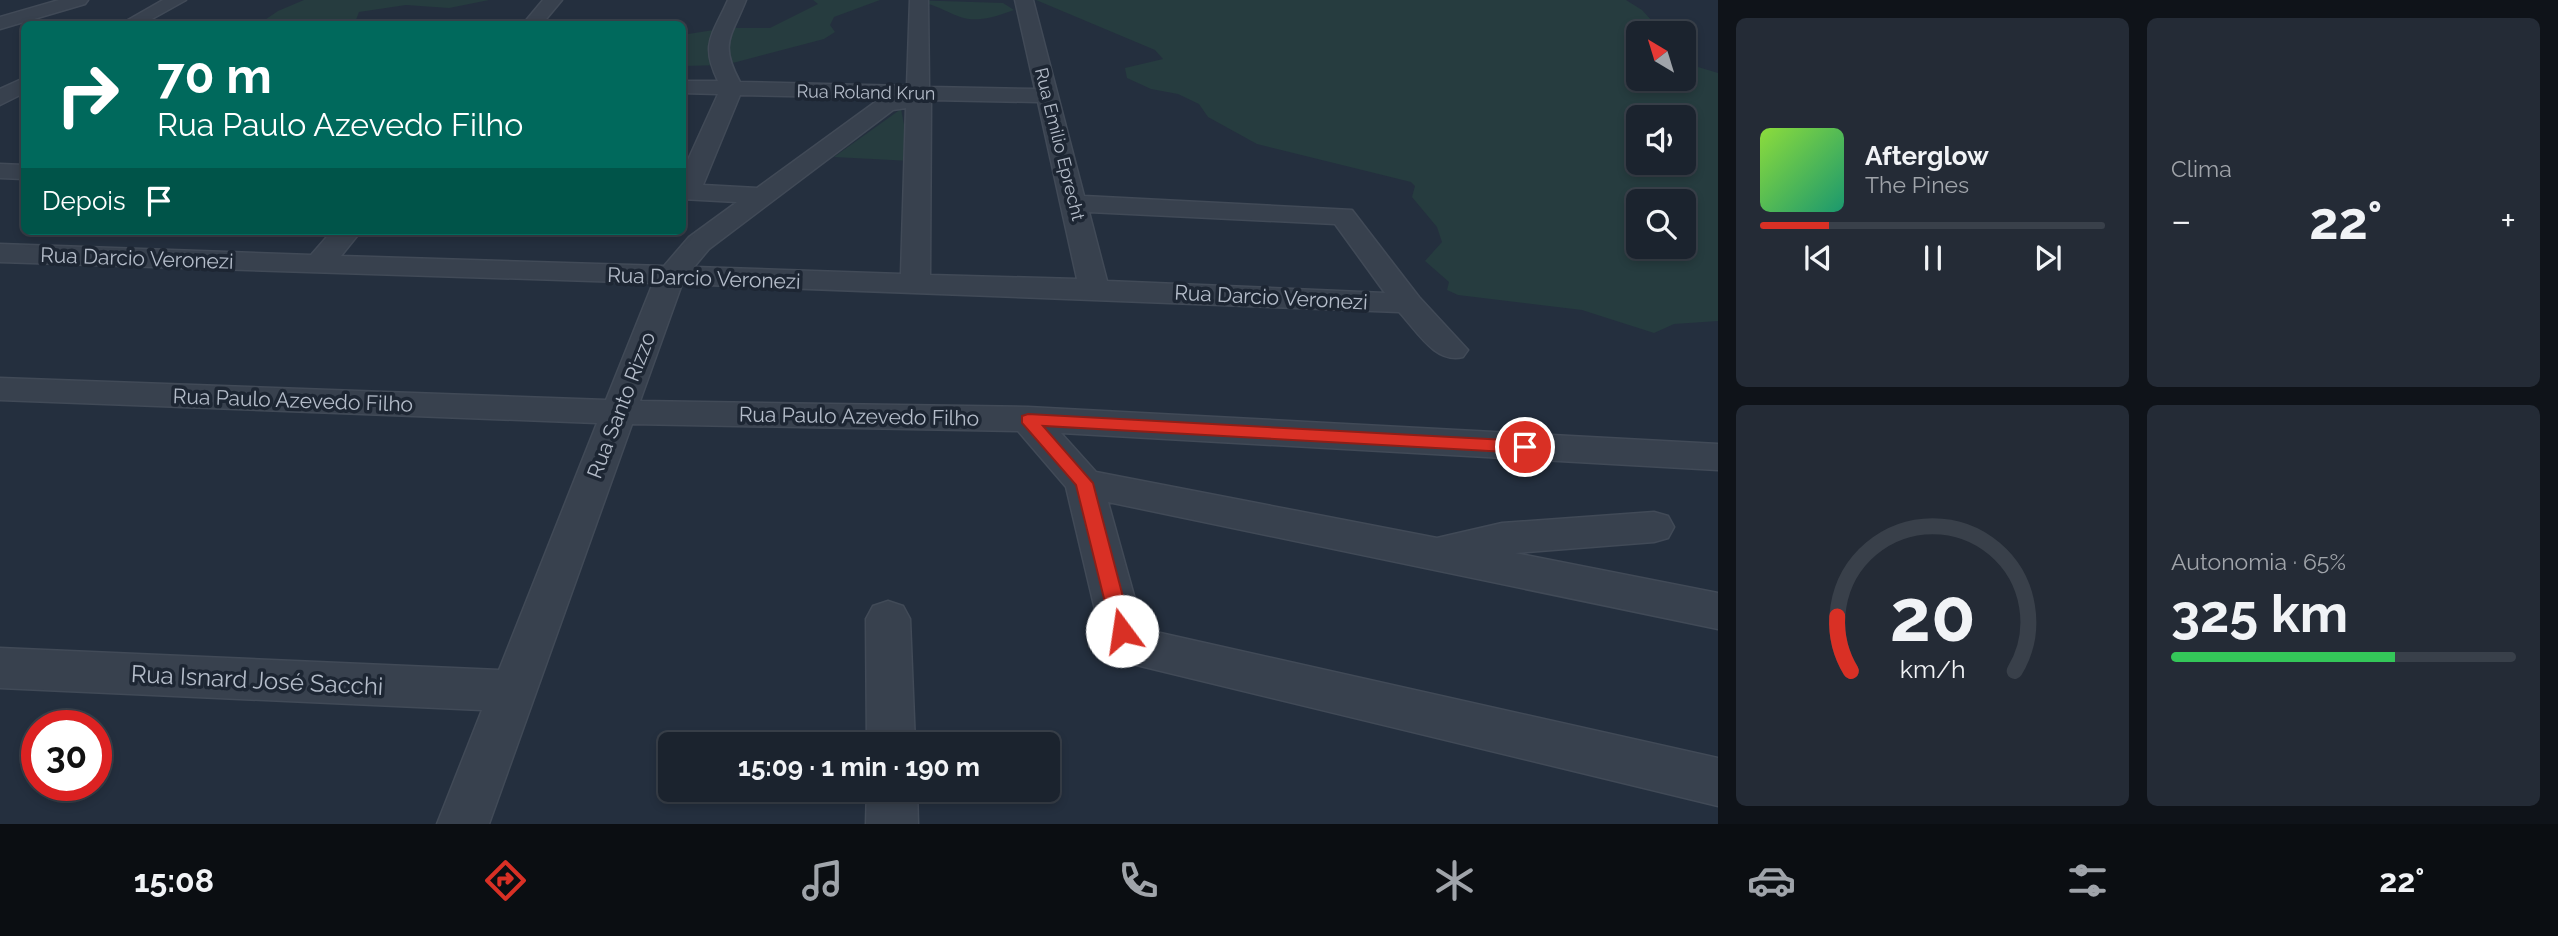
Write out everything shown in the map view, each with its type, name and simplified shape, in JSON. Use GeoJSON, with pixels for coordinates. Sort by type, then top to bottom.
{"type":"FeatureCollection","features":[{"type":"Feature","properties":{"kind":"street"},"geometry":{"type":"LineString","coordinates":[[0,23],[79,0]]}},
{"type":"Feature","properties":{"kind":"street"},"geometry":{"type":"LineString","coordinates":[[136,21],[177,0]]}},
{"type":"Feature","properties":{"kind":"street"},"geometry":{"type":"LineString","coordinates":[[535,21],[553,0]]}},
{"type":"Feature","properties":{"kind":"street"},"geometry":{"type":"LineString","coordinates":[[686,189],[733,88],[717,58],[717,48],[737,0]]}},
{"type":"Feature","properties":{"kind":"street"},"geometry":{"type":"LineString","coordinates":[[915,284],[920,96],[919,0]]}},
{"type":"Feature","properties":{"kind":"street","name":"Rua Emilio Eprecht"},"geometry":{"type":"LineString","coordinates":[[1024,0],[1094,289]]}},
{"type":"Feature","properties":{"kind":"street","name":"Rua Roland Krun"},"geometry":{"type":"LineString","coordinates":[[686,87],[920,96],[1049,96]]}},
{"type":"Feature","properties":{"kind":"street","name":"Rua Santo Rizzo"},"geometry":{"type":"LineString","coordinates":[[463,824],[670,277],[699,243],[886,106],[920,96]]}},
{"type":"Feature","properties":{"kind":"street"},"geometry":{"type":"LineString","coordinates":[[0,171],[21,172]]}},
{"type":"Feature","properties":{"kind":"street"},"geometry":{"type":"LineString","coordinates":[[686,191],[763,196]]}},
{"type":"Feature","properties":{"kind":"street"},"geometry":{"type":"LineString","coordinates":[[1074,203],[1343,216],[1408,303],[1452,350]]}},
{"type":"Feature","properties":{"kind":"street"},"geometry":{"type":"LineString","coordinates":[[0,246],[31,235]]}},
{"type":"Feature","properties":{"kind":"street"},"geometry":{"type":"LineString","coordinates":[[317,265],[343,235]]}},
{"type":"Feature","properties":{"kind":"street","name":"Rua Darcio Veronezi"},"geometry":{"type":"LineString","coordinates":[[0,253],[1094,289],[1408,303]]}},
{"type":"Feature","properties":{"kind":"street","name":"Rua Paulo Azevedo Filho"},"geometry":{"type":"LineString","coordinates":[[0,389],[619,412],[1028,419],[1718,457]]}},
{"type":"Feature","properties":{"kind":"street"},"geometry":{"type":"LineString","coordinates":[[1028,419],[1084,483],[1122,631],[1144,649],[1718,782]]}},
{"type":"Feature","properties":{"kind":"street"},"geometry":{"type":"LineString","coordinates":[[1084,483],[1718,611]]}},
{"type":"Feature","properties":{"kind":"street"},"geometry":{"type":"LineString","coordinates":[[1436,553],[1502,539],[1654,527]]}},
{"type":"Feature","properties":{"kind":"street"},"geometry":{"type":"LineString","coordinates":[[888,619],[891,732]]}},
{"type":"Feature","properties":{"kind":"street","name":"Rua Isnard José Sacchi"},"geometry":{"type":"LineString","coordinates":[[0,668],[513,691]]}},
{"type":"Feature","properties":{"kind":"street"},"geometry":{"type":"LineString","coordinates":[[892,802],[892,824]]}},
{"type":"Feature","properties":{"kind":"green space"},"geometry":{"type":"Polygon","coordinates":[[[304,0],[489,0],[449,8],[406,5],[359,12],[357,21],[263,21],[278,11],[304,0]]]}},
{"type":"Feature","properties":{"kind":"green space"},"geometry":{"type":"Polygon","coordinates":[[[813,0],[880,0],[834,17],[830,25],[835,32],[824,39],[725,65],[686,66],[686,34],[726,28],[770,28],[818,4],[813,0]]]}},
{"type":"Feature","properties":{"kind":"green space"},"geometry":{"type":"Polygon","coordinates":[[[910,0],[1003,3],[1014,10],[979,19],[968,19],[926,3],[910,0]]]}},
{"type":"Feature","properties":{"kind":"green space"},"geometry":{"type":"Polygon","coordinates":[[[1036,0],[1626,0],[1642,10],[1652,21],[1626,21],[1626,91],[1696,91],[1696,65],[1718,73],[1718,321],[1674,324],[1654,333],[1582,310],[1458,295],[1447,290],[1449,282],[1425,261],[1442,242],[1437,227],[1412,197],[1415,186],[1411,182],[1257,144],[1208,117],[1199,104],[1178,94],[1151,89],[1127,78],[1125,68],[1163,59],[1155,50],[1036,0]]]}},
{"type":"Feature","properties":{"kind":"green space"},"geometry":{"type":"Polygon","coordinates":[[[901,109],[911,161],[834,157],[901,109]]]}},
{"type":"Feature","properties":{"kind":"route"},"geometry":{"type":"LineString","coordinates":[[1122,631],[1084,483],[1028,419],[1525,447]]}}]}
